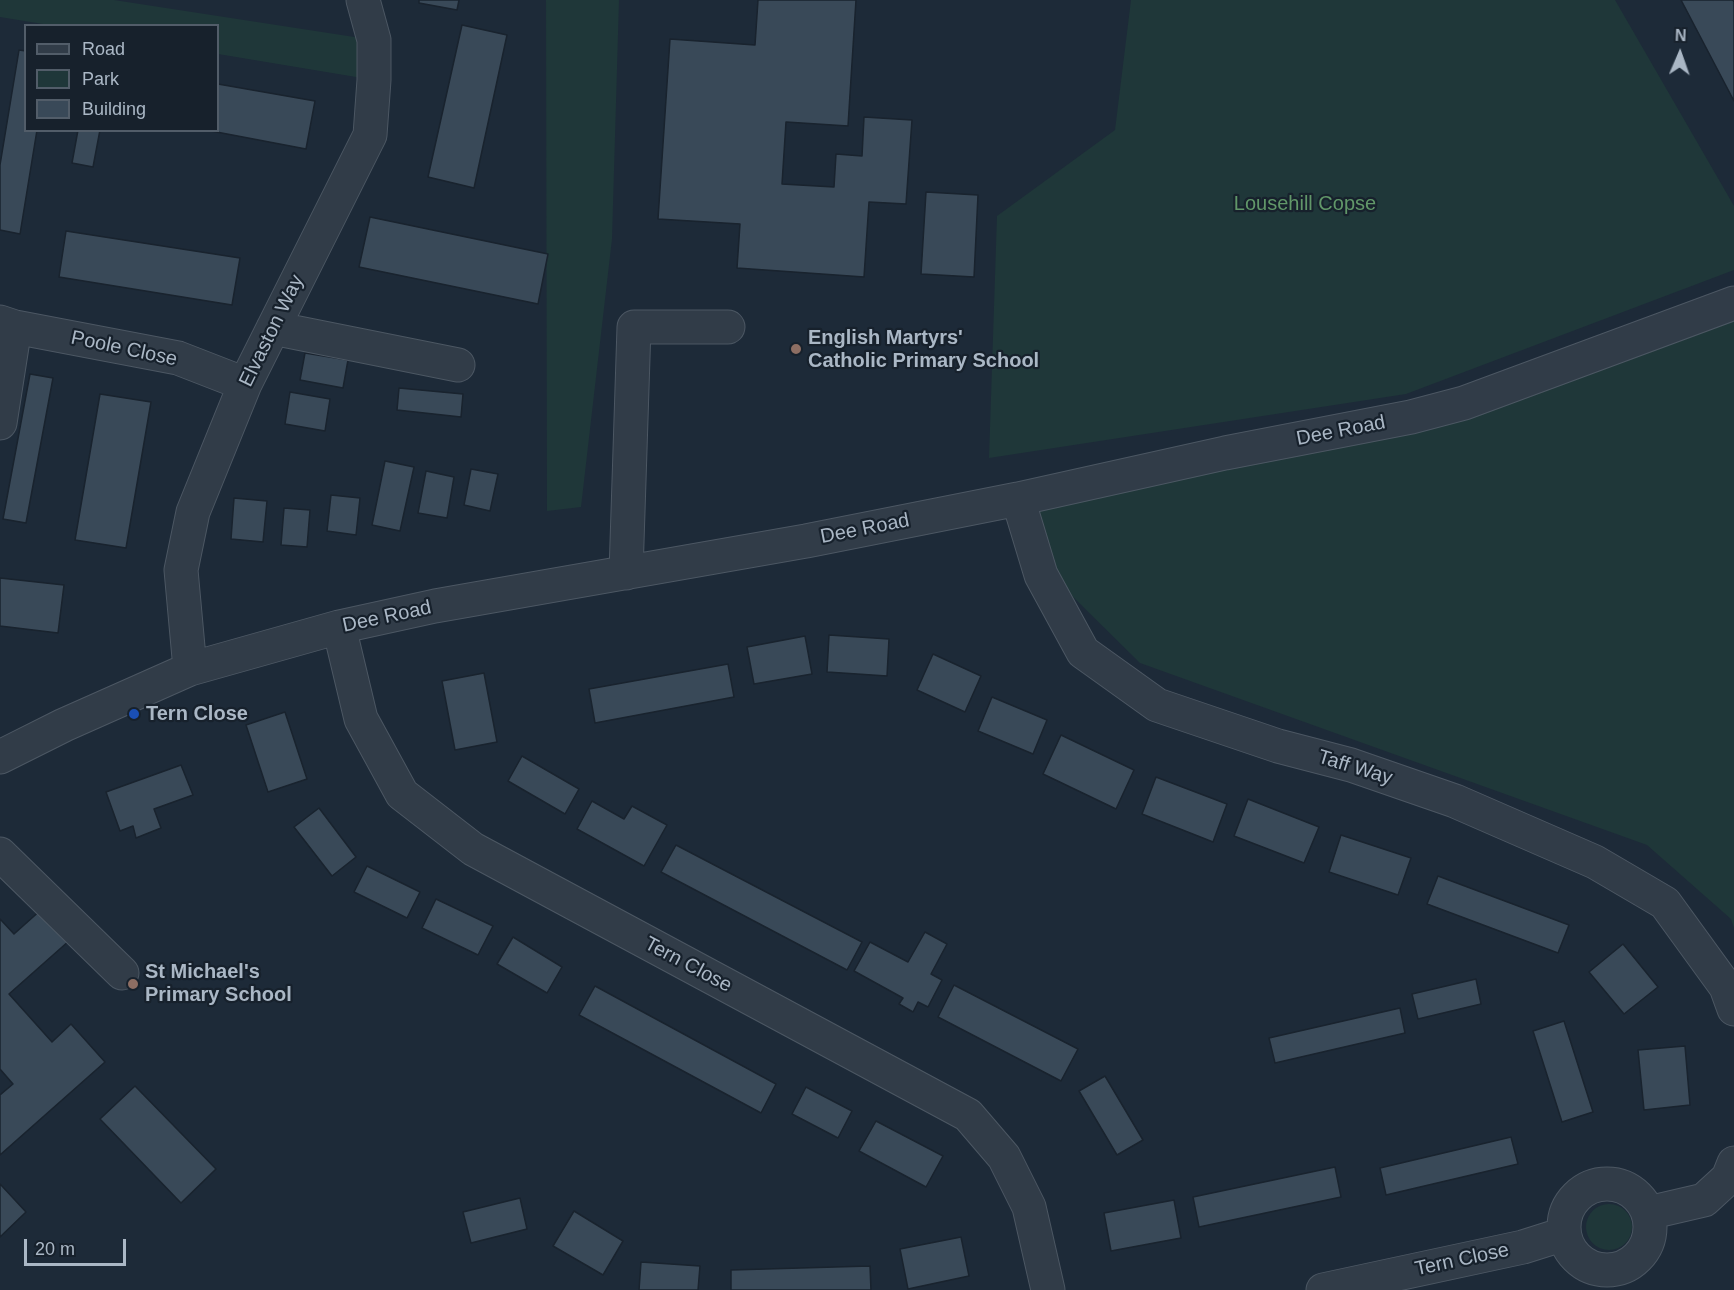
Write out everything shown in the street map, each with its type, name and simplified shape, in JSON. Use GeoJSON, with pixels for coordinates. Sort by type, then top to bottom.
{"type":"FeatureCollection","features":[{"type":"Feature","properties":{"kind":"street","name":"Elvaston Way"},"geometry":{"type":"LineString","coordinates":[[190,669],[180,570],[193,512],[245,384],[370,135],[374,40],[363,0]]}},
{"type":"Feature","properties":{"kind":"street","name":"Dee Road"},"geometry":{"type":"LineString","coordinates":[[0,757],[64,725],[190,669],[339,627],[435,606],[806,541],[1018,500],[1225,453],[1411,417],[1464,403],[1734,303]]}},
{"type":"Feature","properties":{"kind":"street"},"geometry":{"type":"LineString","coordinates":[[0,423],[8,324]]}},
{"type":"Feature","properties":{"kind":"street","name":"Poole Close"},"geometry":{"type":"LineString","coordinates":[[8,324],[178,358],[245,384]]}},
{"type":"Feature","properties":{"kind":"street"},"geometry":{"type":"LineString","coordinates":[[626,573],[634,327],[728,327]]}},
{"type":"Feature","properties":{"kind":"street"},"geometry":{"type":"LineString","coordinates":[[273,328],[458,365]]}},
{"type":"Feature","properties":{"kind":"street","name":"Taff Way"},"geometry":{"type":"LineString","coordinates":[[1018,500],[1041,575],[1083,652],[1157,705],[1278,746],[1352,765],[1455,801],[1595,862],[1665,903],[1726,987],[1734,1009]]}},
{"type":"Feature","properties":{"kind":"street","name":"Tern Close"},"geometry":{"type":"LineString","coordinates":[[339,627],[361,719],[402,794],[473,849],[968,1115],[1004,1157],[1029,1206],[1048,1290]]}},
{"type":"Feature","properties":{"kind":"street"},"geometry":{"type":"LineString","coordinates":[[0,854],[122,973]]}},
{"type":"Feature","properties":{"kind":"street"},"geometry":{"type":"LineString","coordinates":[[1648,1213],[1704,1200],[1728,1178],[1734,1162]]}},
{"type":"Feature","properties":{"kind":"street"},"geometry":{"type":"LineString","coordinates":[[1603,1184],[1617,1185],[1631,1191],[1648,1213],[1650,1228],[1648,1242],[1640,1255],[1616,1270],[1602,1270],[1588,1266],[1577,1258],[1564,1234],[1564,1220],[1569,1207],[1589,1188],[1603,1184]]}},
{"type":"Feature","properties":{"kind":"street","name":"Tern Close"},"geometry":{"type":"LineString","coordinates":[[1323,1290],[1523,1247],[1564,1234]]}},
{"type":"Feature","properties":{"kind":"green space"},"geometry":{"type":"Polygon","coordinates":[[[0,0],[114,0],[374,40],[374,80],[219,54],[219,24],[43,24],[0,17],[0,0]]]}},
{"type":"Feature","properties":{"kind":"green space"},"geometry":{"type":"Polygon","coordinates":[[[546,0],[619,0],[612,239],[581,507],[547,511],[546,0]]]}},
{"type":"Feature","properties":{"kind":"green space","name":"Lousehill Copse"},"geometry":{"type":"Polygon","coordinates":[[[1131,0],[1615,0],[1734,206],[1734,270],[1406,394],[989,458],[997,216],[1115,130],[1131,0]]]}},
{"type":"Feature","properties":{"kind":"green space"},"geometry":{"type":"Polygon","coordinates":[[[1734,310],[1734,928],[1731,919],[1647,845],[1140,663],[1064,588],[1027,508],[1734,310]]]}},
{"type":"Feature","properties":{"kind":"green space"},"geometry":{"type":"Polygon","coordinates":[[[1609,1204],[1625,1211],[1632,1227],[1625,1243],[1609,1250],[1593,1243],[1586,1227],[1593,1211],[1609,1204]]]}},
{"type":"Feature","properties":{"kind":"building"},"geometry":{"type":"Polygon","coordinates":[[[419,0],[459,0],[457,10],[419,3],[419,0]]]}},
{"type":"Feature","properties":{"kind":"building"},"geometry":{"type":"Polygon","coordinates":[[[758,0],[856,0],[848,126],[786,122],[782,184],[834,187],[836,154],[862,156],[864,117],[912,120],[906,204],[869,202],[864,277],[737,268],[740,224],[658,219],[670,39],[755,45],[758,0]]]}},
{"type":"Feature","properties":{"kind":"building"},"geometry":{"type":"Polygon","coordinates":[[[1681,0],[1733,0],[1734,101],[1681,0]]]}},
{"type":"Feature","properties":{"kind":"building"},"geometry":{"type":"Polygon","coordinates":[[[462,25],[507,35],[474,188],[428,177],[462,25]]]}},
{"type":"Feature","properties":{"kind":"building"},"geometry":{"type":"Polygon","coordinates":[[[19,50],[24,51],[24,132],[37,132],[20,234],[0,230],[0,165],[19,50]]]}},
{"type":"Feature","properties":{"kind":"building"},"geometry":{"type":"Polygon","coordinates":[[[219,84],[315,101],[306,149],[217,132],[219,132],[219,84]]]}},
{"type":"Feature","properties":{"kind":"building"},"geometry":{"type":"Polygon","coordinates":[[[78,132],[100,132],[93,167],[72,163],[78,132]]]}},
{"type":"Feature","properties":{"kind":"building"},"geometry":{"type":"Polygon","coordinates":[[[926,192],[978,195],[974,277],[921,274],[926,192]]]}},
{"type":"Feature","properties":{"kind":"building"},"geometry":{"type":"Polygon","coordinates":[[[370,217],[548,254],[538,304],[359,267],[370,217]]]}},
{"type":"Feature","properties":{"kind":"building"},"geometry":{"type":"Polygon","coordinates":[[[66,231],[240,258],[232,305],[59,277],[66,231]]]}},
{"type":"Feature","properties":{"kind":"building"},"geometry":{"type":"Polygon","coordinates":[[[305,353],[348,360],[343,388],[300,380],[305,353]]]}},
{"type":"Feature","properties":{"kind":"building"},"geometry":{"type":"Polygon","coordinates":[[[30,374],[53,378],[26,523],[3,519],[30,374]]]}},
{"type":"Feature","properties":{"kind":"building"},"geometry":{"type":"Polygon","coordinates":[[[399,388],[463,394],[461,417],[397,410],[399,388]]]}},
{"type":"Feature","properties":{"kind":"building"},"geometry":{"type":"Polygon","coordinates":[[[290,392],[330,399],[325,431],[285,424],[290,392]]]}},
{"type":"Feature","properties":{"kind":"building"},"geometry":{"type":"Polygon","coordinates":[[[100,394],[151,402],[126,548],[75,540],[100,394]]]}},
{"type":"Feature","properties":{"kind":"building"},"geometry":{"type":"Polygon","coordinates":[[[385,461],[414,467],[400,531],[372,525],[385,461]]]}},
{"type":"Feature","properties":{"kind":"building"},"geometry":{"type":"Polygon","coordinates":[[[471,469],[498,474],[490,511],[464,505],[471,469]]]}},
{"type":"Feature","properties":{"kind":"building"},"geometry":{"type":"Polygon","coordinates":[[[426,471],[454,477],[447,518],[418,513],[426,471]]]}},
{"type":"Feature","properties":{"kind":"building"},"geometry":{"type":"Polygon","coordinates":[[[331,495],[360,498],[356,535],[327,531],[331,495]]]}},
{"type":"Feature","properties":{"kind":"building"},"geometry":{"type":"Polygon","coordinates":[[[234,498],[267,501],[263,542],[231,539],[234,498]]]}},
{"type":"Feature","properties":{"kind":"building"},"geometry":{"type":"Polygon","coordinates":[[[284,508],[310,510],[307,547],[281,545],[284,508]]]}},
{"type":"Feature","properties":{"kind":"building"},"geometry":{"type":"Polygon","coordinates":[[[0,578],[64,585],[58,633],[0,626],[0,578]]]}},
{"type":"Feature","properties":{"kind":"building"},"geometry":{"type":"Polygon","coordinates":[[[829,635],[889,639],[887,676],[827,672],[829,635]]]}},
{"type":"Feature","properties":{"kind":"building"},"geometry":{"type":"Polygon","coordinates":[[[805,636],[812,674],[754,684],[747,647],[805,636]]]}},
{"type":"Feature","properties":{"kind":"building"},"geometry":{"type":"Polygon","coordinates":[[[933,654],[981,676],[965,712],[917,690],[933,654]]]}},
{"type":"Feature","properties":{"kind":"building"},"geometry":{"type":"Polygon","coordinates":[[[728,664],[734,697],[595,723],[589,689],[728,664]]]}},
{"type":"Feature","properties":{"kind":"building"},"geometry":{"type":"Polygon","coordinates":[[[484,673],[497,742],[455,750],[442,681],[484,673]]]}},
{"type":"Feature","properties":{"kind":"building"},"geometry":{"type":"Polygon","coordinates":[[[992,697],[1047,720],[1033,754],[978,731],[992,697]]]}},
{"type":"Feature","properties":{"kind":"building"},"geometry":{"type":"Polygon","coordinates":[[[285,712],[307,779],[268,792],[246,725],[285,712]]]}},
{"type":"Feature","properties":{"kind":"building"},"geometry":{"type":"Polygon","coordinates":[[[1061,735],[1134,770],[1116,809],[1043,774],[1061,735]]]}},
{"type":"Feature","properties":{"kind":"building"},"geometry":{"type":"Polygon","coordinates":[[[522,756],[579,789],[565,814],[508,781],[522,756]]]}},
{"type":"Feature","properties":{"kind":"building"},"geometry":{"type":"Polygon","coordinates":[[[181,765],[193,795],[154,809],[161,828],[136,838],[133,826],[120,831],[106,792],[181,765]]]}},
{"type":"Feature","properties":{"kind":"building"},"geometry":{"type":"Polygon","coordinates":[[[1156,777],[1227,804],[1213,842],[1142,814],[1156,777]]]}},
{"type":"Feature","properties":{"kind":"building"},"geometry":{"type":"Polygon","coordinates":[[[1248,799],[1319,827],[1304,863],[1234,836],[1248,799]]]}},
{"type":"Feature","properties":{"kind":"building"},"geometry":{"type":"Polygon","coordinates":[[[592,801],[624,819],[632,806],[667,825],[644,866],[577,829],[592,801]]]}},
{"type":"Feature","properties":{"kind":"building"},"geometry":{"type":"Polygon","coordinates":[[[319,808],[356,857],[332,876],[294,827],[319,808]]]}},
{"type":"Feature","properties":{"kind":"building"},"geometry":{"type":"Polygon","coordinates":[[[1341,835],[1411,858],[1398,895],[1329,872],[1341,835]]]}},
{"type":"Feature","properties":{"kind":"building"},"geometry":{"type":"Polygon","coordinates":[[[676,845],[862,942],[847,970],[661,872],[676,845]]]}},
{"type":"Feature","properties":{"kind":"building"},"geometry":{"type":"Polygon","coordinates":[[[367,866],[420,892],[407,918],[354,892],[367,866]]]}},
{"type":"Feature","properties":{"kind":"building"},"geometry":{"type":"Polygon","coordinates":[[[1438,876],[1569,925],[1558,953],[1427,904],[1438,876]]]}},
{"type":"Feature","properties":{"kind":"building"},"geometry":{"type":"Polygon","coordinates":[[[436,899],[493,926],[478,955],[422,928],[436,899]]]}},
{"type":"Feature","properties":{"kind":"building"},"geometry":{"type":"Polygon","coordinates":[[[42,909],[70,940],[9,994],[52,1042],[71,1024],[105,1062],[0,1155],[0,1095],[13,1084],[0,1069],[0,919],[14,934],[42,909]]]}},
{"type":"Feature","properties":{"kind":"building"},"geometry":{"type":"Polygon","coordinates":[[[925,932],[947,944],[931,974],[942,980],[928,1007],[918,1002],[913,1012],[899,1004],[903,998],[854,971],[870,942],[908,962],[925,932]]]}},
{"type":"Feature","properties":{"kind":"building"},"geometry":{"type":"Polygon","coordinates":[[[513,937],[562,967],[547,993],[497,964],[513,937]]]}},
{"type":"Feature","properties":{"kind":"building"},"geometry":{"type":"Polygon","coordinates":[[[1623,944],[1658,987],[1624,1014],[1589,972],[1623,944]]]}},
{"type":"Feature","properties":{"kind":"building"},"geometry":{"type":"Polygon","coordinates":[[[1476,979],[1481,1004],[1418,1019],[1412,994],[1476,979]]]}},
{"type":"Feature","properties":{"kind":"building"},"geometry":{"type":"Polygon","coordinates":[[[954,985],[1078,1049],[1061,1081],[938,1017],[954,985]]]}},
{"type":"Feature","properties":{"kind":"building"},"geometry":{"type":"Polygon","coordinates":[[[595,986],[776,1084],[761,1113],[579,1015],[595,986]]]}},
{"type":"Feature","properties":{"kind":"building"},"geometry":{"type":"Polygon","coordinates":[[[1400,1008],[1405,1033],[1275,1063],[1269,1038],[1400,1008]]]}},
{"type":"Feature","properties":{"kind":"building"},"geometry":{"type":"Polygon","coordinates":[[[1564,1021],[1593,1112],[1562,1122],[1533,1031],[1564,1021]]]}},
{"type":"Feature","properties":{"kind":"building"},"geometry":{"type":"Polygon","coordinates":[[[1685,1046],[1690,1105],[1644,1110],[1638,1050],[1685,1046]]]}},
{"type":"Feature","properties":{"kind":"building"},"geometry":{"type":"Polygon","coordinates":[[[1105,1076],[1143,1140],[1117,1155],[1079,1091],[1105,1076]]]}},
{"type":"Feature","properties":{"kind":"building"},"geometry":{"type":"Polygon","coordinates":[[[135,1086],[216,1169],[181,1203],[100,1119],[135,1086]]]}},
{"type":"Feature","properties":{"kind":"building"},"geometry":{"type":"Polygon","coordinates":[[[806,1087],[852,1111],[838,1138],[792,1114],[806,1087]]]}},
{"type":"Feature","properties":{"kind":"building"},"geometry":{"type":"Polygon","coordinates":[[[876,1121],[943,1156],[926,1187],[859,1151],[876,1121]]]}},
{"type":"Feature","properties":{"kind":"building"},"geometry":{"type":"Polygon","coordinates":[[[1511,1137],[1518,1164],[1386,1195],[1380,1168],[1511,1137]]]}},
{"type":"Feature","properties":{"kind":"building"},"geometry":{"type":"Polygon","coordinates":[[[1335,1167],[1341,1197],[1199,1227],[1193,1197],[1335,1167]]]}},
{"type":"Feature","properties":{"kind":"building"},"geometry":{"type":"Polygon","coordinates":[[[0,1184],[26,1212],[0,1237],[0,1184]]]}},
{"type":"Feature","properties":{"kind":"building"},"geometry":{"type":"Polygon","coordinates":[[[520,1198],[527,1229],[471,1243],[463,1212],[520,1198]]]}},
{"type":"Feature","properties":{"kind":"building"},"geometry":{"type":"Polygon","coordinates":[[[1174,1200],[1181,1238],[1111,1251],[1104,1213],[1174,1200]]]}},
{"type":"Feature","properties":{"kind":"building"},"geometry":{"type":"Polygon","coordinates":[[[574,1211],[623,1241],[603,1275],[553,1246],[574,1211]]]}},
{"type":"Feature","properties":{"kind":"building"},"geometry":{"type":"Polygon","coordinates":[[[961,1237],[969,1276],[908,1289],[900,1249],[961,1237]]]}},
{"type":"Feature","properties":{"kind":"building"},"geometry":{"type":"Polygon","coordinates":[[[641,1262],[700,1266],[698,1290],[639,1290],[641,1262]]]}},
{"type":"Feature","properties":{"kind":"building"},"geometry":{"type":"Polygon","coordinates":[[[870,1266],[871,1290],[731,1290],[731,1270],[870,1266]]]}},
{"type":"Feature","properties":{"kind":"place","name":"English Martyrs' Catholic Primary School"},"geometry":{"type":"Point","coordinates":[796,349]}},
{"type":"Feature","properties":{"kind":"place","name":"Tern Close"},"geometry":{"type":"Point","coordinates":[134,714]}},
{"type":"Feature","properties":{"kind":"place","name":"St Michael's Primary School"},"geometry":{"type":"Point","coordinates":[133,984]}}]}
